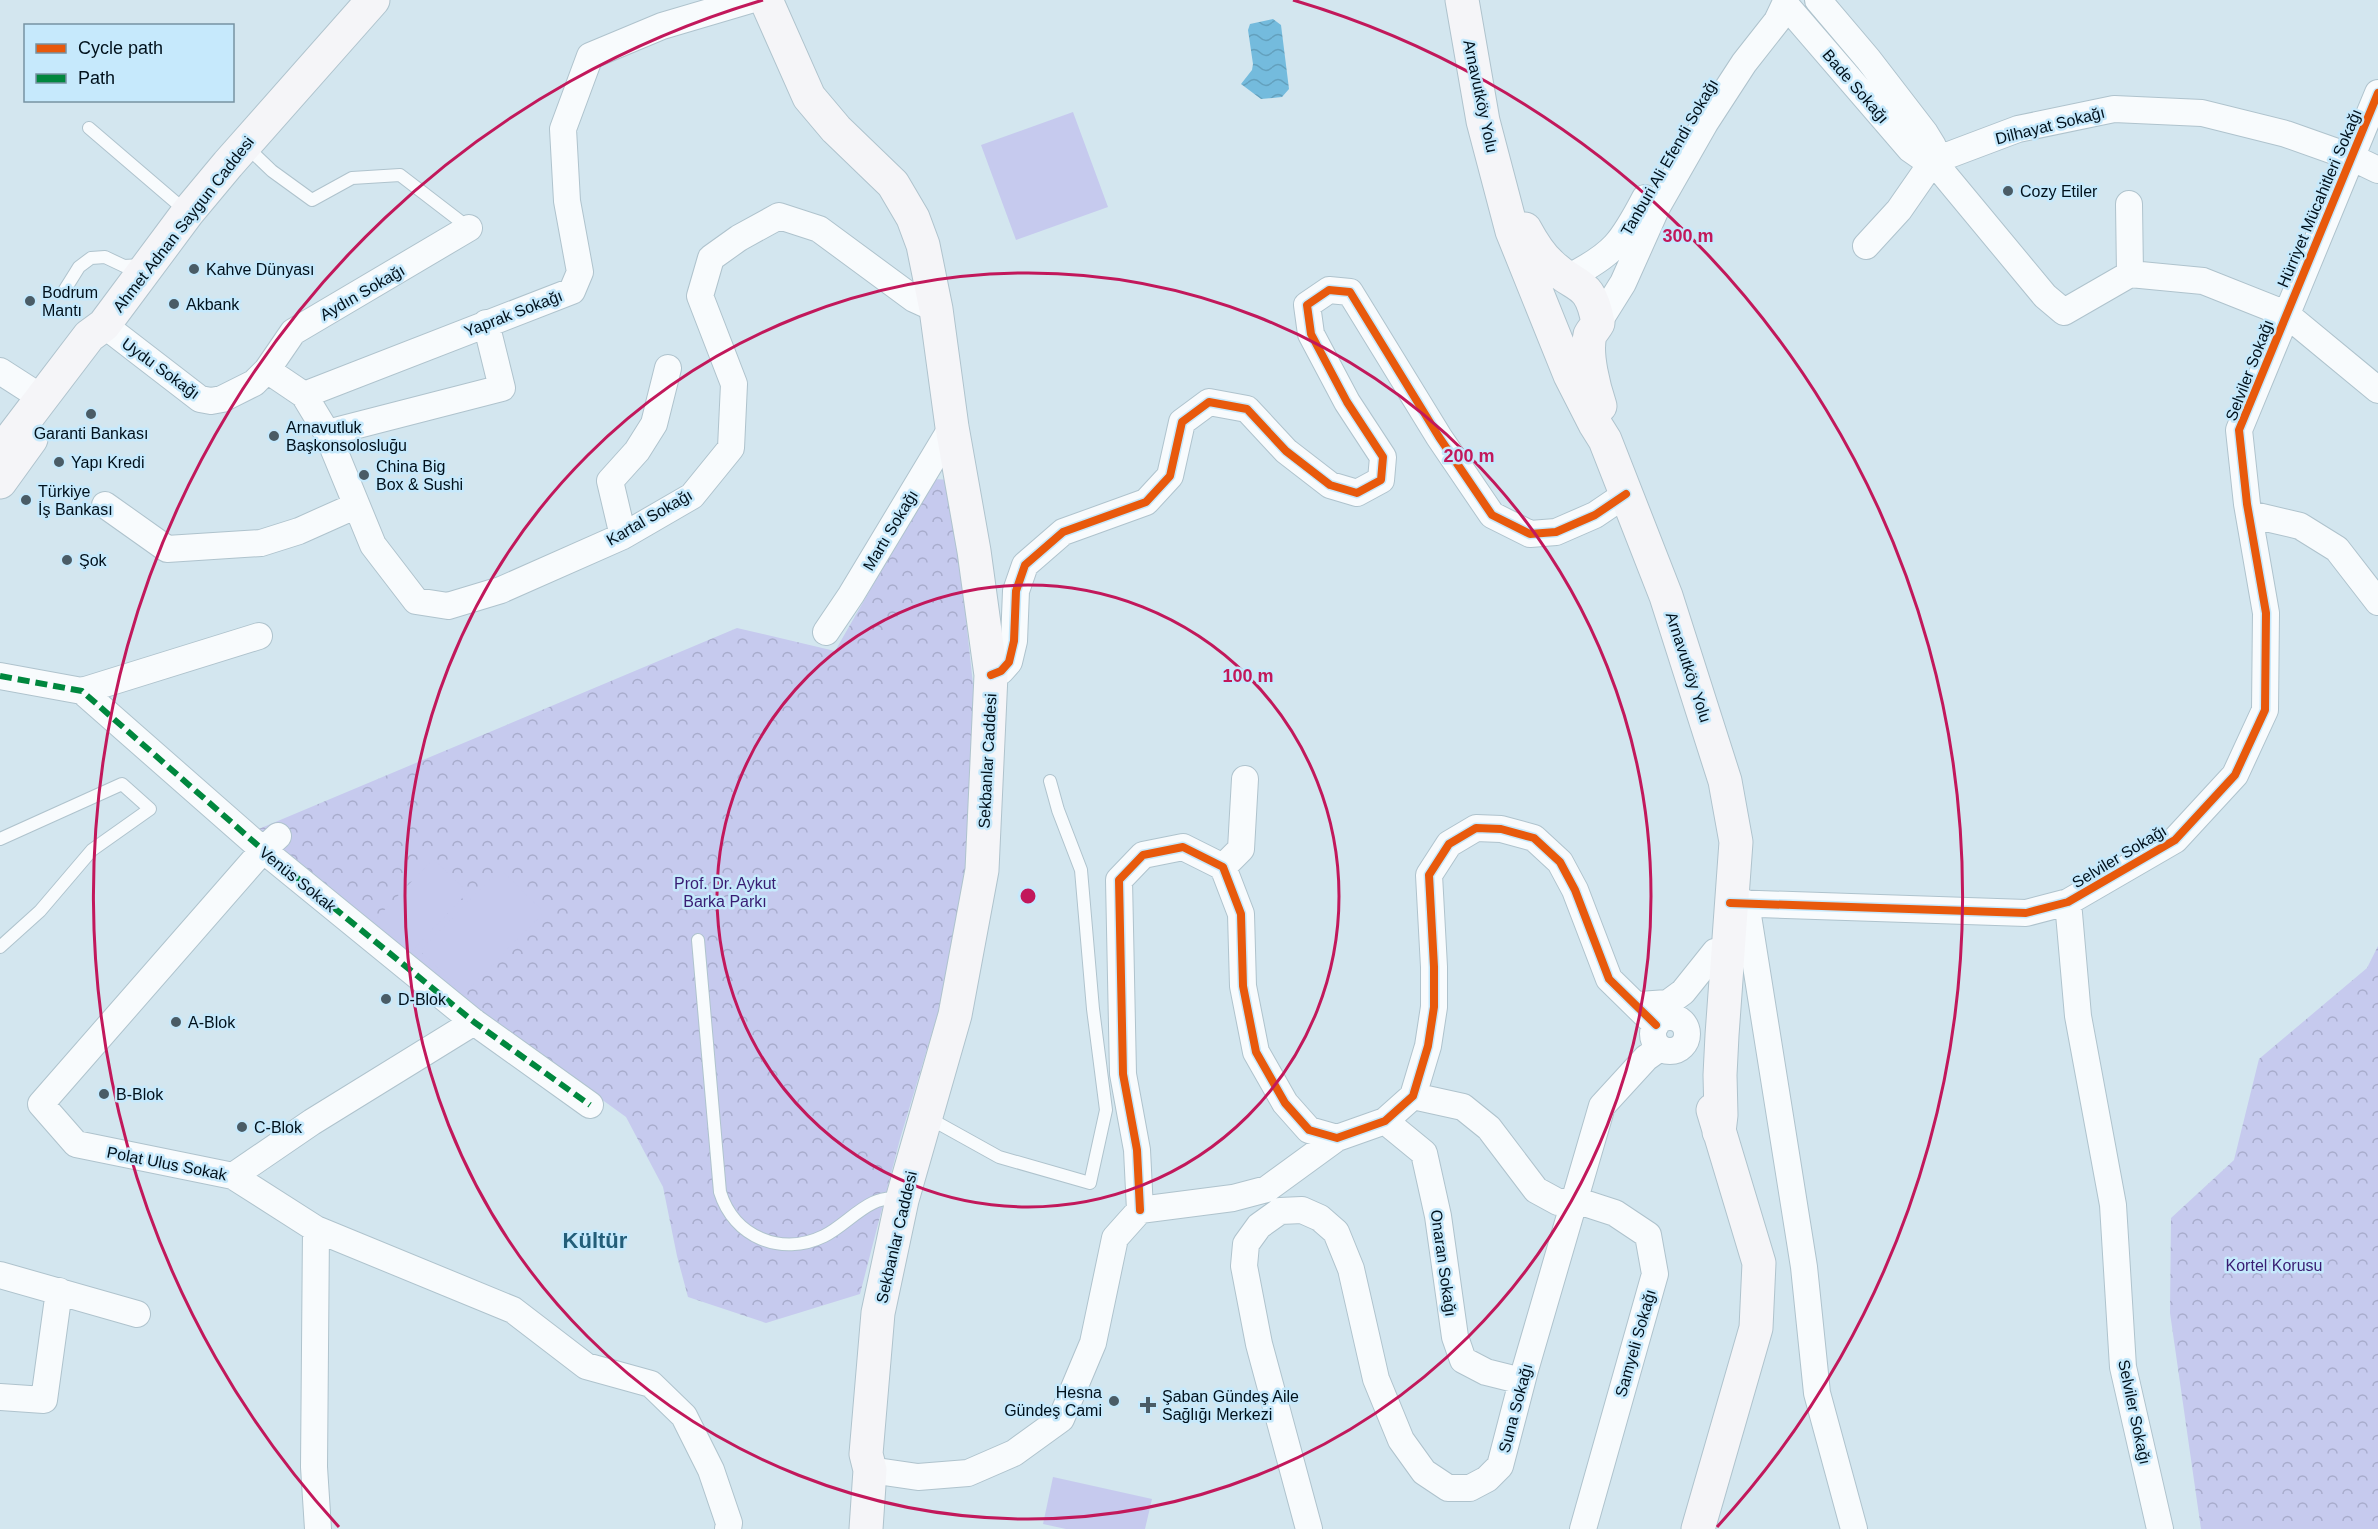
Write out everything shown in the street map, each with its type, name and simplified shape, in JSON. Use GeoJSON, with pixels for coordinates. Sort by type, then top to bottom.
{"type":"FeatureCollection","features":[{"type":"Feature","properties":{"kind":"main road","name":"Ahmet Adnan Saygun Caddesi"},"geometry":{"type":"LineString","coordinates":[[0,453],[49,402],[89,336],[108,320],[188,212],[244,144],[373,0]]}},
{"type":"Feature","properties":{"kind":"main road","name":"Sekbanlar Caddesi"},"geometry":{"type":"LineString","coordinates":[[766,0],[809,97],[836,129],[892,184],[913,218],[923,245],[936,309],[991,675],[982,870],[955,1016],[902,1200],[878,1313],[866,1454],[870,1470],[866,1529]]}},
{"type":"Feature","properties":{"kind":"main road","name":"Arnavutköy Yolu"},"geometry":{"type":"LineString","coordinates":[[1462,0],[1483,121],[1503,191]]}},
{"type":"Feature","properties":{"kind":"main road"},"geometry":{"type":"LineString","coordinates":[[1503,191],[1534,246],[1551,266],[1581,285],[1594,302],[1594,329],[1590,357],[1594,386],[1606,425],[1605,441]]}},
{"type":"Feature","properties":{"kind":"main road"},"geometry":{"type":"LineString","coordinates":[[1503,191],[1512,231],[1547,320],[1594,424],[1605,441]]}},
{"type":"Feature","properties":{"kind":"main road"},"geometry":{"type":"LineString","coordinates":[[1569,277],[1546,293],[1547,320],[1562,339],[1572,340],[1594,329]]}},
{"type":"Feature","properties":{"kind":"main road"},"geometry":{"type":"LineString","coordinates":[[0,482],[49,402]]}},
{"type":"Feature","properties":{"kind":"main road","name":"Arnavutköy Yolu"},"geometry":{"type":"LineString","coordinates":[[1605,441],[1666,596],[1725,781],[1736,842],[1738,903]]}},
{"type":"Feature","properties":{"kind":"main road"},"geometry":{"type":"LineString","coordinates":[[1698,1529],[1756,1328],[1759,1263],[1719,1131],[1721,1115],[1685,1035],[1715,952],[1738,903]]}},
{"type":"Feature","properties":{"kind":"main road"},"geometry":{"type":"LineString","coordinates":[[1685,1035],[1729,950],[1738,903]]}},
{"type":"Feature","properties":{"kind":"street","name":"Yaprak Sokağı"},"geometry":{"type":"LineString","coordinates":[[303,395],[572,291],[580,272],[567,201],[563,129],[590,56],[662,26],[750,0]]}},
{"type":"Feature","properties":{"kind":"street","name":"Bade Sokağı"},"geometry":{"type":"LineString","coordinates":[[1818,0],[1868,59],[1925,133],[1932,146],[1933,161]]}},
{"type":"Feature","properties":{"kind":"street","name":"Bade Sokağı"},"geometry":{"type":"LineString","coordinates":[[1788,2],[1910,149],[1933,161],[2045,296],[2064,312],[2130,274]]}},
{"type":"Feature","properties":{"kind":"street","name":"Tanburi Ali Efendi Sokağı"},"geometry":{"type":"LineString","coordinates":[[1569,277],[1593,264],[1624,237],[1693,109],[1725,62],[1771,8],[1788,2]]}},
{"type":"Feature","properties":{"kind":"street","name":"Tanburi Ali Efendi Sokağı"},"geometry":{"type":"LineString","coordinates":[[1594,329],[1623,283],[1657,207],[1705,123],[1788,2]]}},
{"type":"Feature","properties":{"kind":"street","name":"Hürriyet Mücahitleri Sokağı"},"geometry":{"type":"LineString","coordinates":[[2286,314],[2378,93]]}},
{"type":"Feature","properties":{"kind":"street","name":"Dilhayat Sokağı"},"geometry":{"type":"LineString","coordinates":[[1933,161],[2018,129],[2114,109],[2202,113],[2286,134],[2351,157],[2378,170]]}},
{"type":"Feature","properties":{"kind":"street"},"geometry":{"type":"LineString","coordinates":[[1866,246],[1899,210],[1933,161]]}},
{"type":"Feature","properties":{"kind":"street"},"geometry":{"type":"LineString","coordinates":[[2129,204],[2130,274],[2203,281],[2286,314],[2378,390]]}},
{"type":"Feature","properties":{"kind":"street","name":"Kartal Sokağı"},"geometry":{"type":"LineString","coordinates":[[267,370],[303,395],[327,433],[355,506],[373,545],[416,601],[448,606],[501,590],[623,536],[692,496],[732,448],[734,384],[700,296],[711,258],[740,238],[778,216],[819,230],[914,299],[936,309]]}},
{"type":"Feature","properties":{"kind":"street","name":"Aydın Sokağı"},"geometry":{"type":"LineString","coordinates":[[267,370],[293,332],[470,228]]}},
{"type":"Feature","properties":{"kind":"street"},"geometry":{"type":"LineString","coordinates":[[991,675],[1001,671],[1009,662],[1014,640],[1016,591],[1025,565],[1063,532],[1146,502],[1170,476],[1182,422],[1209,402],[1247,410],[1286,451],[1330,485],[1357,493],[1381,480],[1383,457],[1347,402],[1311,334],[1307,305],[1329,290],[1350,292],[1439,436],[1492,515],[1530,534],[1556,532],[1595,514],[1626,494]]}},
{"type":"Feature","properties":{"kind":"street","name":"Selviler Sokağı"},"geometry":{"type":"LineString","coordinates":[[1738,903],[2026,913],[2068,902],[2175,840],[2235,775],[2265,711],[2266,613],[2249,514],[2239,430],[2286,314]]}},
{"type":"Feature","properties":{"kind":"street","name":"Uydu Sokağı"},"geometry":{"type":"LineString","coordinates":[[108,320],[200,399],[211,402],[222,399],[254,383],[267,370]]}},
{"type":"Feature","properties":{"kind":"street"},"geometry":{"type":"LineString","coordinates":[[327,433],[502,388],[486,323]]}},
{"type":"Feature","properties":{"kind":"street"},"geometry":{"type":"LineString","coordinates":[[623,536],[610,481],[637,451],[654,424],[668,368]]}},
{"type":"Feature","properties":{"kind":"street"},"geometry":{"type":"LineString","coordinates":[[0,371],[49,402]]}},
{"type":"Feature","properties":{"kind":"street","name":"Martı Sokağı"},"geometry":{"type":"LineString","coordinates":[[826,632],[851,595],[952,427]]}},
{"type":"Feature","properties":{"kind":"street"},"geometry":{"type":"LineString","coordinates":[[105,505],[167,549],[261,543],[299,531],[355,506]]}},
{"type":"Feature","properties":{"kind":"street"},"geometry":{"type":"LineString","coordinates":[[2249,514],[2300,526],[2337,549],[2378,602]]}},
{"type":"Feature","properties":{"kind":"street"},"geometry":{"type":"LineString","coordinates":[[0,676],[82,691],[259,636]]}},
{"type":"Feature","properties":{"kind":"street","name":"Venüs Sokak"},"geometry":{"type":"LineString","coordinates":[[82,691],[270,843],[474,1022],[590,1105]]}},
{"type":"Feature","properties":{"kind":"street"},"geometry":{"type":"LineString","coordinates":[[1223,867],[1241,849],[1245,779]]}},
{"type":"Feature","properties":{"kind":"street"},"geometry":{"type":"LineString","coordinates":[[870,1470],[918,1477],[968,1473],[1014,1454],[1061,1419],[1093,1343],[1115,1238],[1140,1210],[1233,1198],[1267,1189],[1337,1138],[1385,1121],[1413,1096],[1428,1046],[1434,1007],[1429,875],[1449,844],[1476,828],[1501,829],[1534,838],[1560,862],[1575,891],[1609,979],[1635,1005],[1685,1035]]}},
{"type":"Feature","properties":{"kind":"street","name":"Polat Ulus Sokak"},"geometry":{"type":"LineString","coordinates":[[270,843],[41,1104],[76,1144],[233,1176],[316,1229],[513,1310],[586,1366],[651,1384],[684,1416],[711,1470],[729,1523],[728,1529]]}},
{"type":"Feature","properties":{"kind":"street"},"geometry":{"type":"LineString","coordinates":[[1140,1210],[1137,1150],[1123,1074],[1119,880],[1143,855],[1183,847],[1223,867],[1241,914],[1243,987],[1256,1052],[1285,1103],[1309,1130],[1337,1138]]}},
{"type":"Feature","properties":{"kind":"street","name":"Selviler Sokağı"},"geometry":{"type":"LineString","coordinates":[[2068,902],[2078,1016],[2114,1205],[2123,1367],[2160,1529]]}},
{"type":"Feature","properties":{"kind":"street"},"geometry":{"type":"LineString","coordinates":[[1738,903],[1804,1267],[1817,1394],[1854,1529]]}},
{"type":"Feature","properties":{"kind":"street"},"geometry":{"type":"LineString","coordinates":[[1635,1005],[1668,1003],[1683,992],[1715,952]]}},
{"type":"Feature","properties":{"kind":"street"},"geometry":{"type":"LineString","coordinates":[[233,1176],[312,1122],[474,1022]]}},
{"type":"Feature","properties":{"kind":"street","name":"Suna Sokağı"},"geometry":{"type":"LineString","coordinates":[[1280,1211],[1302,1210],[1320,1218],[1336,1232],[1351,1269],[1376,1379],[1401,1440],[1424,1472],[1448,1488],[1470,1488],[1487,1479],[1500,1466],[1522,1380],[1602,1106],[1646,1058],[1685,1035]]}},
{"type":"Feature","properties":{"kind":"street"},"geometry":{"type":"LineString","coordinates":[[1413,1096],[1463,1107],[1489,1128],[1536,1190],[1558,1202],[1575,1200]]}},
{"type":"Feature","properties":{"kind":"street","name":"Onaran Sokağı"},"geometry":{"type":"LineString","coordinates":[[1385,1121],[1424,1154],[1440,1227],[1455,1337],[1464,1360],[1486,1372],[1522,1380]]}},
{"type":"Feature","properties":{"kind":"street"},"geometry":{"type":"LineString","coordinates":[[1267,1189],[1280,1211],[1259,1226],[1246,1244],[1244,1266],[1259,1344],[1309,1529]]}},
{"type":"Feature","properties":{"kind":"street","name":"Samyeli Sokağı"},"geometry":{"type":"LineString","coordinates":[[1575,1200],[1615,1213],[1648,1234],[1655,1274],[1583,1529]]}},
{"type":"Feature","properties":{"kind":"street"},"geometry":{"type":"LineString","coordinates":[[316,1229],[314,1467],[318,1529]]}},
{"type":"Feature","properties":{"kind":"street"},"geometry":{"type":"LineString","coordinates":[[0,1275],[136,1314]]}},
{"type":"Feature","properties":{"kind":"street"},"geometry":{"type":"LineString","coordinates":[[0,1397],[44,1400],[59,1292]]}},
{"type":"Feature","properties":{"kind":"lane"},"geometry":{"type":"LineString","coordinates":[[89,128],[188,212]]}},
{"type":"Feature","properties":{"kind":"lane"},"geometry":{"type":"LineString","coordinates":[[244,144],[272,171],[312,200],[352,178],[400,175],[470,228]]}},
{"type":"Feature","properties":{"kind":"lane"},"geometry":{"type":"LineString","coordinates":[[64,291],[79,267],[91,258],[105,257],[124,266],[149,264]]}},
{"type":"Feature","properties":{"kind":"lane"},"geometry":{"type":"LineString","coordinates":[[926,1116],[999,1157],[1090,1183],[1106,1110],[1081,870],[1058,810],[1050,781]]}},
{"type":"Feature","properties":{"kind":"lane"},"geometry":{"type":"LineString","coordinates":[[0,839],[122,784],[150,809],[92,850],[40,911],[0,947]]}},
{"type":"Feature","properties":{"kind":"lane"},"geometry":{"type":"LineString","coordinates":[[698,940],[720,1192],[723,1203],[736,1223],[745,1231],[766,1242],[793,1244],[825,1236],[879,1199],[902,1200]]}},
{"type":"Feature","properties":{"kind":"green space"},"geometry":{"type":"Polygon","coordinates":[[[1073,112],[1108,207],[1016,240],[981,145],[1073,112]]]}},
{"type":"Feature","properties":{"kind":"green space","name":"Prof. Dr. Aykut Barka Parkı"},"geometry":{"type":"Polygon","coordinates":[[[934,479],[951,480],[975,703],[975,809],[960,940],[900,1139],[860,1294],[766,1323],[688,1297],[663,1187],[626,1117],[424,971],[254,831],[737,628],[835,651],[934,479]]]}},
{"type":"Feature","properties":{"kind":"green space"},"geometry":{"type":"Polygon","coordinates":[[[433,859],[468,892],[409,954],[374,921],[433,859]]]}},
{"type":"Feature","properties":{"kind":"green space"},"geometry":{"type":"Polygon","coordinates":[[[500,869],[544,912],[464,994],[420,951],[500,869]]]}},
{"type":"Feature","properties":{"kind":"green space","name":"Kortel Korusu"},"geometry":{"type":"Polygon","coordinates":[[[2378,946],[2378,1529],[2201,1529],[2170,1313],[2171,1218],[2234,1160],[2259,1059],[2367,968],[2378,946]]]}},
{"type":"Feature","properties":{"kind":"green space"},"geometry":{"type":"Polygon","coordinates":[[[1053,1477],[1152,1499],[1145,1529],[1066,1529],[1043,1524],[1053,1477]]]}},
{"type":"Feature","properties":{"kind":"water"},"geometry":{"type":"Polygon","coordinates":[[[1273,19],[1281,25],[1289,89],[1282,97],[1261,99],[1241,84],[1252,70],[1253,64],[1248,30],[1250,24],[1273,19]]]}},
{"type":"Feature","properties":{"kind":"marked path"},"geometry":{"type":"LineString","coordinates":[[0,676],[82,691],[263,850],[474,1022],[590,1105]]}},
{"type":"Feature","properties":{"kind":"cycle path"},"geometry":{"type":"LineString","coordinates":[[1730,903],[2026,913],[2068,902],[2175,840],[2235,775],[2265,710],[2266,613],[2247,504],[2239,430],[2378,93]]}},
{"type":"Feature","properties":{"kind":"cycle path"},"geometry":{"type":"LineString","coordinates":[[991,675],[1001,671],[1009,662],[1014,641],[1016,591],[1025,565],[1063,532],[1146,502],[1170,476],[1182,422],[1209,402],[1247,409],[1286,451],[1330,485],[1357,493],[1381,480],[1383,457],[1347,402],[1311,334],[1307,305],[1329,290],[1350,292],[1439,437],[1492,515],[1530,534],[1556,532],[1595,515],[1626,494]]}},
{"type":"Feature","properties":{"kind":"cycle path"},"geometry":{"type":"LineString","coordinates":[[1140,1210],[1137,1150],[1123,1074],[1119,880],[1143,855],[1183,847],[1223,867],[1241,914],[1243,986],[1256,1052],[1285,1103],[1309,1130],[1337,1138],[1385,1121],[1413,1096],[1428,1046],[1434,1007],[1429,875],[1449,844],[1476,828],[1501,829],[1534,838],[1560,862],[1575,890],[1609,979],[1656,1025]]}},
{"type":"Feature","properties":{"kind":"place","name":"Cozy Etiler"},"geometry":{"type":"Point","coordinates":[2008,191]}},
{"type":"Feature","properties":{"kind":"place","name":"Kahve Dünyası"},"geometry":{"type":"Point","coordinates":[194,269]}},
{"type":"Feature","properties":{"kind":"place","name":"Bodrum Mantı"},"geometry":{"type":"Point","coordinates":[30,301]}},
{"type":"Feature","properties":{"kind":"place","name":"Akbank"},"geometry":{"type":"Point","coordinates":[174,304]}},
{"type":"Feature","properties":{"kind":"place","name":"Garanti Bankası"},"geometry":{"type":"Point","coordinates":[91,414]}},
{"type":"Feature","properties":{"kind":"place","name":"Arnavutluk Başkonsolosluğu"},"geometry":{"type":"Point","coordinates":[274,436]}},
{"type":"Feature","properties":{"kind":"place","name":"Yapı Kredi"},"geometry":{"type":"Point","coordinates":[59,462]}},
{"type":"Feature","properties":{"kind":"place","name":"China Big Box & Sushi"},"geometry":{"type":"Point","coordinates":[364,475]}},
{"type":"Feature","properties":{"kind":"place","name":"Türkiye İş Bankası"},"geometry":{"type":"Point","coordinates":[26,500]}},
{"type":"Feature","properties":{"kind":"place","name":"Şok"},"geometry":{"type":"Point","coordinates":[67,560]}},
{"type":"Feature","properties":{"kind":"place","name":"D-Blok"},"geometry":{"type":"Point","coordinates":[386,999]}},
{"type":"Feature","properties":{"kind":"place","name":"A-Blok"},"geometry":{"type":"Point","coordinates":[176,1022]}},
{"type":"Feature","properties":{"kind":"place","name":"B-Blok"},"geometry":{"type":"Point","coordinates":[104,1094]}},
{"type":"Feature","properties":{"kind":"place","name":"C-Blok"},"geometry":{"type":"Point","coordinates":[242,1127]}},
{"type":"Feature","properties":{"kind":"place","name":"Hesna Gündeş Cami"},"geometry":{"type":"Point","coordinates":[1114,1401]}},
{"type":"Feature","properties":{"kind":"place","name":"Şaban Gündeş Aile Sağlığı Merkezi"},"geometry":{"type":"Point","coordinates":[1148,1405]}},
{"type":"Feature","properties":{"kind":"district","name":"Kültür"},"geometry":{"type":"Point","coordinates":[595,1240]}}]}
